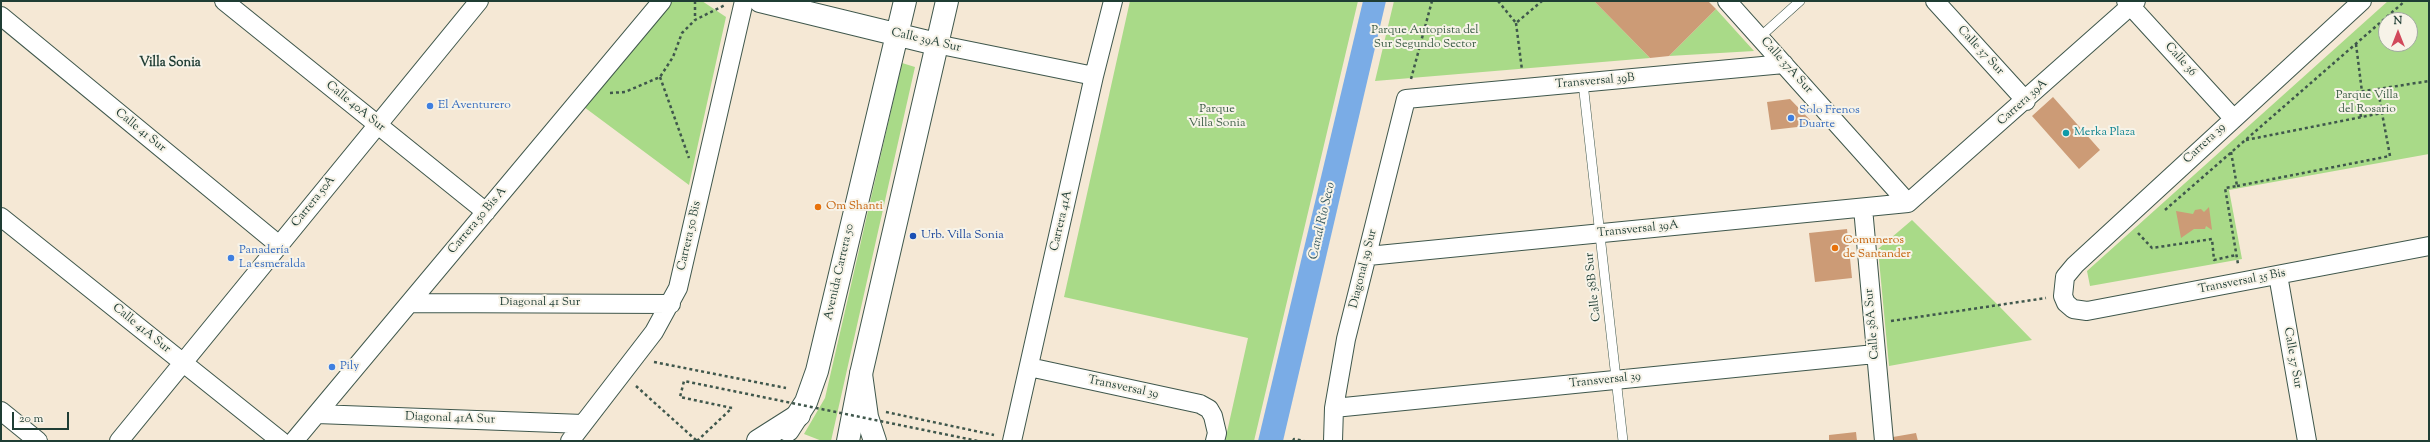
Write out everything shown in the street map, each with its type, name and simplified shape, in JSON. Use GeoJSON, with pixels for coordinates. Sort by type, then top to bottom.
{"type":"FeatureCollection","features":[{"type":"Feature","properties":{"kind":"main road","name":"Calle 39A Sur"},"geometry":{"type":"LineString","coordinates":[[760,1],[936,44]]}},
{"type":"Feature","properties":{"kind":"main road","name":"Avenida Carrera 50"},"geometry":{"type":"LineString","coordinates":[[778,441],[799,415],[810,393],[817,371],[904,1]]}},
{"type":"Feature","properties":{"kind":"main road"},"geometry":{"type":"LineString","coordinates":[[848,441],[861,374],[947,1]]}},
{"type":"Feature","properties":{"kind":"main road"},"geometry":{"type":"LineString","coordinates":[[861,374],[867,417],[875,441]]}},
{"type":"Feature","properties":{"kind":"main road"},"geometry":{"type":"LineString","coordinates":[[758,441],[799,415]]}},
{"type":"Feature","properties":{"kind":"street","name":"Calle 40A Sur"},"geometry":{"type":"LineString","coordinates":[[224,1],[486,212]]}},
{"type":"Feature","properties":{"kind":"street","name":"Carrera 50 Bis A"},"geometry":{"type":"LineString","coordinates":[[294,441],[662,1]]}},
{"type":"Feature","properties":{"kind":"street","name":"Carrera 41A"},"geometry":{"type":"LineString","coordinates":[[1012,441],[1094,76],[1113,1]]}},
{"type":"Feature","properties":{"kind":"street","name":"Calle 37A Sur"},"geometry":{"type":"LineString","coordinates":[[1727,1],[1908,203]]}},
{"type":"Feature","properties":{"kind":"street","name":"Calle 37 Sur"},"geometry":{"type":"LineString","coordinates":[[1935,1],[2026,101]]}},
{"type":"Feature","properties":{"kind":"street","name":"Carrera 39"},"geometry":{"type":"LineString","coordinates":[[2063,296],[2065,277],[2075,265],[2233,118],[2362,1]]}},
{"type":"Feature","properties":{"kind":"street","name":"Carrera 50A"},"geometry":{"type":"LineString","coordinates":[[119,441],[477,2]]}},
{"type":"Feature","properties":{"kind":"street","name":"Carrera 50 Bis"},"geometry":{"type":"LineString","coordinates":[[570,441],[654,332],[671,304],[683,269],[702,185],[737,2]]}},
{"type":"Feature","properties":{"kind":"street","name":"Carrera 39A"},"geometry":{"type":"LineString","coordinates":[[1908,203],[2026,101],[2131,3]]}},
{"type":"Feature","properties":{"kind":"street","name":"Calle 36"},"geometry":{"type":"LineString","coordinates":[[2131,3],[2233,118]]}},
{"type":"Feature","properties":{"kind":"street","name":"Calle 41 Sur"},"geometry":{"type":"LineString","coordinates":[[1,16],[279,245]]}},
{"type":"Feature","properties":{"kind":"street","name":"Calle 39A Sur"},"geometry":{"type":"LineString","coordinates":[[936,44],[1094,76]]}},
{"type":"Feature","properties":{"kind":"street","name":"Transversal 39B"},"geometry":{"type":"LineString","coordinates":[[1406,99],[1784,64]]}},
{"type":"Feature","properties":{"kind":"street","name":"Diagonal 39 Sur"},"geometry":{"type":"LineString","coordinates":[[1333,441],[1334,408],[1346,340],[1406,99]]}},
{"type":"Feature","properties":{"kind":"street","name":"Transversal 39A"},"geometry":{"type":"LineString","coordinates":[[1368,256],[1908,203]]}},
{"type":"Feature","properties":{"kind":"street","name":"Calle 38A Sur"},"geometry":{"type":"LineString","coordinates":[[1863,208],[1872,323],[1884,441]]}},
{"type":"Feature","properties":{"kind":"street","name":"Calle 41A Sur"},"geometry":{"type":"LineString","coordinates":[[1,217],[281,441]]}},
{"type":"Feature","properties":{"kind":"street","name":"Transversal 35 Bis"},"geometry":{"type":"LineString","coordinates":[[2063,296],[2066,303],[2073,309],[2087,311],[2429,246]]}},
{"type":"Feature","properties":{"kind":"street","name":"Calle 37 Sur"},"geometry":{"type":"LineString","coordinates":[[2278,275],[2307,441]]}},
{"type":"Feature","properties":{"kind":"street","name":"Diagonal 41 Sur"},"geometry":{"type":"LineString","coordinates":[[410,303],[671,304]]}},
{"type":"Feature","properties":{"kind":"street","name":"Transversal 39"},"geometry":{"type":"LineString","coordinates":[[1334,408],[1876,354]]}},
{"type":"Feature","properties":{"kind":"street","name":"Transversal 39"},"geometry":{"type":"LineString","coordinates":[[1029,367],[1200,404],[1209,409],[1214,416],[1217,433],[1215,441]]}},
{"type":"Feature","properties":{"kind":"street"},"geometry":{"type":"LineString","coordinates":[[1,411],[38,441]]}},
{"type":"Feature","properties":{"kind":"street","name":"Diagonal 41A Sur"},"geometry":{"type":"LineString","coordinates":[[317,414],[583,424]]}},
{"type":"Feature","properties":{"kind":"lane"},"geometry":{"type":"LineString","coordinates":[[1760,37],[1800,1]]}},
{"type":"Feature","properties":{"kind":"lane","name":"Calle 38B Sur"},"geometry":{"type":"LineString","coordinates":[[1583,83],[1623,441]]}},
{"type":"Feature","properties":{"kind":"path"},"geometry":{"type":"LineString","coordinates":[[695,1],[695,20]]}},
{"type":"Feature","properties":{"kind":"path"},"geometry":{"type":"LineString","coordinates":[[1406,99],[1432,1]]}},
{"type":"Feature","properties":{"kind":"path"},"geometry":{"type":"LineString","coordinates":[[1498,1],[1516,22],[1524,88]]}},
{"type":"Feature","properties":{"kind":"path"},"geometry":{"type":"LineString","coordinates":[[1516,22],[1542,1]]}},
{"type":"Feature","properties":{"kind":"path"},"geometry":{"type":"LineString","coordinates":[[2161,213],[2404,1]]}},
{"type":"Feature","properties":{"kind":"path"},"geometry":{"type":"LineString","coordinates":[[585,93],[625,92],[660,77],[673,58],[682,33],[695,20],[737,2]]}},
{"type":"Feature","properties":{"kind":"path"},"geometry":{"type":"LineString","coordinates":[[2356,44],[2362,92]]}},
{"type":"Feature","properties":{"kind":"path"},"geometry":{"type":"LineString","coordinates":[[660,77],[678,130],[702,185]]}},
{"type":"Feature","properties":{"kind":"path"},"geometry":{"type":"LineString","coordinates":[[2361,117],[2357,92],[2429,81]]}},
{"type":"Feature","properties":{"kind":"path"},"geometry":{"type":"LineString","coordinates":[[2241,282],[2225,188],[2390,156],[2378,89]]}},
{"type":"Feature","properties":{"kind":"path"},"geometry":{"type":"LineString","coordinates":[[2245,140],[2382,113]]}},
{"type":"Feature","properties":{"kind":"path"},"geometry":{"type":"LineString","coordinates":[[2231,152],[2237,186]]}},
{"type":"Feature","properties":{"kind":"path"},"geometry":{"type":"LineString","coordinates":[[2132,238],[2144,228]]}},
{"type":"Feature","properties":{"kind":"path"},"geometry":{"type":"LineString","coordinates":[[2138,233],[2152,248],[2212,239],[2214,260],[2236,255]]}},
{"type":"Feature","properties":{"kind":"path"},"geometry":{"type":"LineString","coordinates":[[1872,323],[2063,296]]}},
{"type":"Feature","properties":{"kind":"path"},"geometry":{"type":"LineString","coordinates":[[634,358],[786,388]]}},
{"type":"Feature","properties":{"kind":"path"},"geometry":{"type":"LineString","coordinates":[[622,374],[697,441],[732,408],[680,397],[684,381],[978,441]]}},
{"type":"Feature","properties":{"kind":"path"},"geometry":{"type":"LineString","coordinates":[[883,412],[995,435]]}},
{"type":"Feature","properties":{"kind":"path"},"geometry":{"type":"LineString","coordinates":[[1293,441],[1294,439],[1304,441]]}},
{"type":"Feature","properties":{"kind":"green space"},"geometry":{"type":"Polygon","coordinates":[[[672,1],[702,1],[726,17],[689,185],[584,107],[672,1]]]}},
{"type":"Feature","properties":{"kind":"green space","name":"Parque Villa Sonia"},"geometry":{"type":"Polygon","coordinates":[[[1130,1],[1358,1],[1254,441],[1225,441],[1248,338],[1064,297],[1130,1]]]}},
{"type":"Feature","properties":{"kind":"green space","name":"Parque Autopista del Sur Segundo Sector"},"geometry":{"type":"Polygon","coordinates":[[[1394,1],[1594,1],[1650,58],[1375,81],[1394,1]]]}},
{"type":"Feature","properties":{"kind":"green space","name":"Parque Villa del Rosario"},"geometry":{"type":"Polygon","coordinates":[[[2388,1],[2429,1],[2429,154],[2229,190],[2242,259],[2090,286],[2087,271],[2388,1]]]}},
{"type":"Feature","properties":{"kind":"green space"},"geometry":{"type":"Polygon","coordinates":[[[1716,9],[1754,51],[1669,56],[1716,9]]]}},
{"type":"Feature","properties":{"kind":"green space"},"geometry":{"type":"Polygon","coordinates":[[[902,63],[915,67],[831,441],[822,441],[804,434],[825,398],[902,63]]]}},
{"type":"Feature","properties":{"kind":"green space"},"geometry":{"type":"Polygon","coordinates":[[[1912,220],[2032,340],[1889,366],[1878,249],[1912,220]]]}},
{"type":"Feature","properties":{"kind":"water","name":"Canal Río Seco"},"geometry":{"type":"Polygon","coordinates":[[[1363,1],[1386,1],[1283,441],[1258,441],[1363,1]]]}},
{"type":"Feature","properties":{"kind":"building"},"geometry":{"type":"Polygon","coordinates":[[[1594,1],[1708,1],[1716,9],[1669,56],[1650,58],[1594,1]]]}},
{"type":"Feature","properties":{"kind":"building","name":"Merka Plaza"},"geometry":{"type":"Polygon","coordinates":[[[2053,97],[2100,150],[2079,169],[2032,116],[2053,97]]]}},
{"type":"Feature","properties":{"kind":"building"},"geometry":{"type":"Polygon","coordinates":[[[1790,99],[1815,125],[1771,130],[1767,102],[1790,99]]]}},
{"type":"Feature","properties":{"kind":"building"},"geometry":{"type":"Polygon","coordinates":[[[2209,207],[2212,230],[2206,226],[2205,229],[2194,229],[2181,238],[2176,211],[2193,214],[2195,210],[2201,209],[2204,212],[2209,207]]]}},
{"type":"Feature","properties":{"kind":"building"},"geometry":{"type":"Polygon","coordinates":[[[1847,229],[1852,278],[1815,282],[1809,233],[1847,229]]]}},
{"type":"Feature","properties":{"kind":"building"},"geometry":{"type":"Polygon","coordinates":[[[1856,432],[1857,441],[1829,441],[1829,435],[1856,432]]]}},
{"type":"Feature","properties":{"kind":"building"},"geometry":{"type":"Polygon","coordinates":[[[1916,433],[1918,441],[1893,441],[1893,437],[1916,433]]]}},
{"type":"Feature","properties":{"kind":"place","name":"El Aventurero"},"geometry":{"type":"Point","coordinates":[430,106]}},
{"type":"Feature","properties":{"kind":"place","name":"Solo Frenos Duarte"},"geometry":{"type":"Point","coordinates":[1791,118]}},
{"type":"Feature","properties":{"kind":"place","name":"Merka Plaza"},"geometry":{"type":"Point","coordinates":[2066,133]}},
{"type":"Feature","properties":{"kind":"place","name":"Om Shanti"},"geometry":{"type":"Point","coordinates":[818,207]}},
{"type":"Feature","properties":{"kind":"place","name":"Urb. Villa Sonia"},"geometry":{"type":"Point","coordinates":[913,236]}},
{"type":"Feature","properties":{"kind":"place","name":"Comuneros de Santander"},"geometry":{"type":"Point","coordinates":[1835,248]}},
{"type":"Feature","properties":{"kind":"place","name":"Panadería La esmeralda"},"geometry":{"type":"Point","coordinates":[231,258]}},
{"type":"Feature","properties":{"kind":"place","name":"Pily"},"geometry":{"type":"Point","coordinates":[332,367]}},
{"type":"Feature","properties":{"kind":"district","name":"Villa Sonia"},"geometry":{"type":"Point","coordinates":[170,64]}}]}
